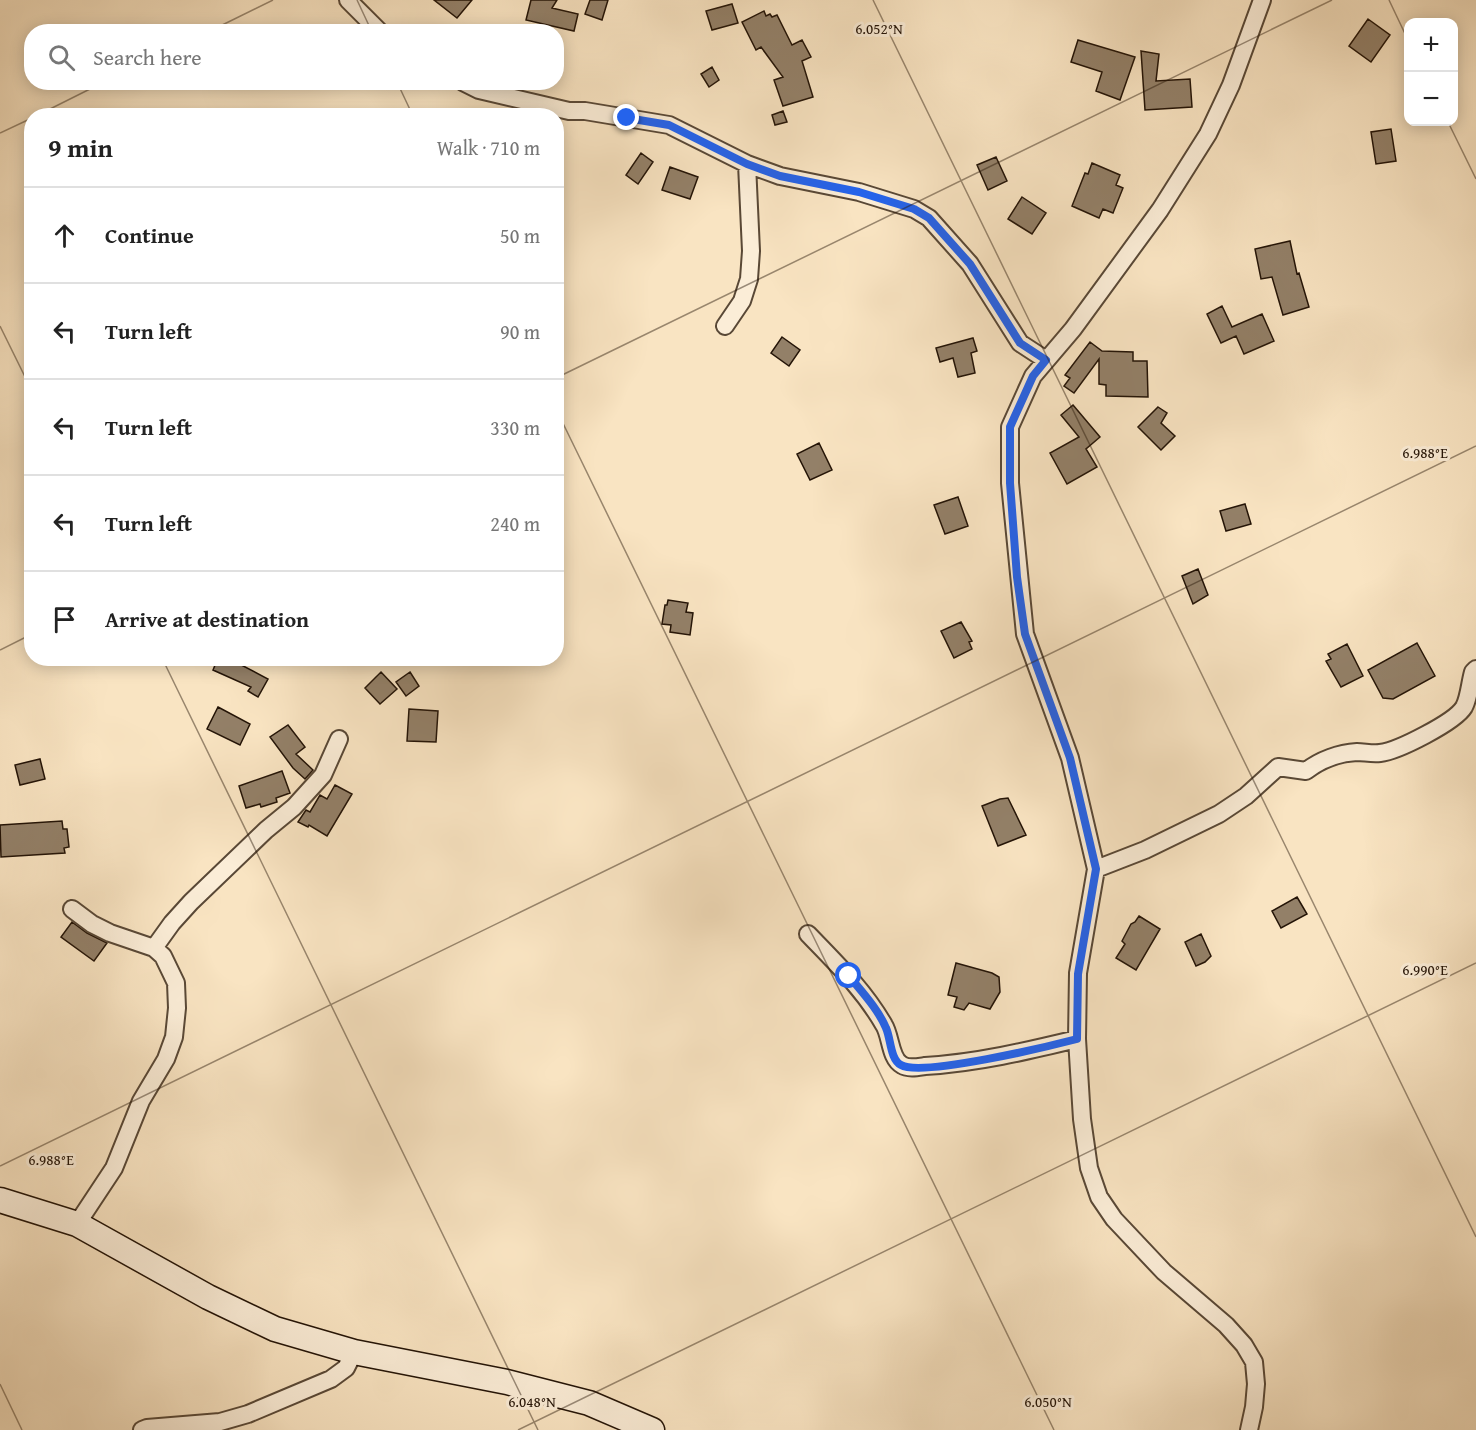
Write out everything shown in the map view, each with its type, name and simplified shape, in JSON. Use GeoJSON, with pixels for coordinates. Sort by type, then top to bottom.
{"type":"FeatureCollection","features":[{"type":"Feature","properties":{"kind":"street"},"geometry":{"type":"LineString","coordinates":[[348,0],[372,24]]}},
{"type":"Feature","properties":{"kind":"street"},"geometry":{"type":"LineString","coordinates":[[1249,1430],[1256,1384],[1254,1362],[1244,1345],[1226,1325],[1164,1272],[1113,1219],[1099,1197],[1089,1168],[1082,1119],[1077,1039],[1078,974],[1096,869],[1070,758],[1025,634],[1017,577],[1010,483],[1010,427],[1033,376],[1073,328],[1160,210],[1208,134],[1231,85],[1262,0]]}},
{"type":"Feature","properties":{"kind":"street"},"geometry":{"type":"LineString","coordinates":[[479,90],[556,108]]}},
{"type":"Feature","properties":{"kind":"street"},"geometry":{"type":"LineString","coordinates":[[564,110],[585,111],[669,125],[747,164],[780,176],[893,201],[914,209],[929,218],[970,264],[1020,343],[1046,360]]}},
{"type":"Feature","properties":{"kind":"street"},"geometry":{"type":"LineString","coordinates":[[725,326],[742,301],[749,279],[751,251],[747,164]]}},
{"type":"Feature","properties":{"kind":"street"},"geometry":{"type":"LineString","coordinates":[[1096,869],[1145,850],[1219,814],[1246,796],[1278,767],[1306,771],[1316,763],[1331,758],[1356,752],[1380,753],[1405,745],[1436,730],[1464,708],[1473,672],[1476,669]]}},
{"type":"Feature","properties":{"kind":"street"},"geometry":{"type":"LineString","coordinates":[[154,948],[191,902],[266,830],[294,807],[324,775],[339,739]]}},
{"type":"Feature","properties":{"kind":"street"},"geometry":{"type":"LineString","coordinates":[[72,909],[92,924],[110,933],[154,948],[163,956],[176,983],[177,1008],[174,1037],[166,1059],[141,1101],[114,1167],[77,1224]]}},
{"type":"Feature","properties":{"kind":"street"},"geometry":{"type":"LineString","coordinates":[[808,934],[849,976],[870,1002],[886,1028],[893,1056],[902,1065],[910,1067],[941,1065],[1007,1056],[1077,1039]]}},
{"type":"Feature","properties":{"kind":"street"},"geometry":{"type":"LineString","coordinates":[[0,1200],[77,1224],[208,1297],[275,1329],[354,1352],[507,1382],[589,1403],[651,1430]]}},
{"type":"Feature","properties":{"kind":"street"},"geometry":{"type":"LineString","coordinates":[[142,1430],[161,1426],[220,1422],[248,1414],[331,1379],[346,1368],[354,1352]]}},
{"type":"Feature","properties":{"kind":"building"},"geometry":{"type":"Polygon","coordinates":[[[434,0],[472,0],[457,18],[434,0]]]}},
{"type":"Feature","properties":{"kind":"building"},"geometry":{"type":"Polygon","coordinates":[[[531,0],[557,0],[552,8],[578,14],[574,31],[564,29],[564,24],[543,24],[526,20],[531,0]]]}},
{"type":"Feature","properties":{"kind":"building"},"geometry":{"type":"Polygon","coordinates":[[[590,0],[608,0],[602,20],[585,14],[590,0]]]}},
{"type":"Feature","properties":{"kind":"building"},"geometry":{"type":"Polygon","coordinates":[[[732,4],[738,23],[712,30],[706,11],[732,4]]]}},
{"type":"Feature","properties":{"kind":"building"},"geometry":{"type":"Polygon","coordinates":[[[764,11],[766,16],[777,15],[792,45],[802,40],[811,57],[802,61],[813,97],[783,106],[774,80],[783,77],[761,47],[756,50],[742,22],[764,11]]]}},
{"type":"Feature","properties":{"kind":"building"},"geometry":{"type":"Polygon","coordinates":[[[1368,19],[1390,35],[1371,62],[1349,46],[1368,19]]]}},
{"type":"Feature","properties":{"kind":"building"},"geometry":{"type":"Polygon","coordinates":[[[1078,40],[1135,57],[1120,100],[1096,91],[1102,72],[1071,62],[1078,40]]]}},
{"type":"Feature","properties":{"kind":"building"},"geometry":{"type":"Polygon","coordinates":[[[1141,51],[1159,54],[1156,81],[1190,79],[1192,107],[1145,110],[1141,51]]]}},
{"type":"Feature","properties":{"kind":"building"},"geometry":{"type":"Polygon","coordinates":[[[712,67],[719,80],[709,87],[701,74],[712,67]]]}},
{"type":"Feature","properties":{"kind":"building"},"geometry":{"type":"Polygon","coordinates":[[[783,111],[787,122],[775,125],[772,115],[783,111]]]}},
{"type":"Feature","properties":{"kind":"building"},"geometry":{"type":"Polygon","coordinates":[[[1391,129],[1396,161],[1376,164],[1371,132],[1391,129]]]}},
{"type":"Feature","properties":{"kind":"building"},"geometry":{"type":"Polygon","coordinates":[[[641,153],[653,162],[638,184],[626,175],[641,153]]]}},
{"type":"Feature","properties":{"kind":"building"},"geometry":{"type":"Polygon","coordinates":[[[996,157],[1007,181],[988,190],[977,165],[996,157]]]}},
{"type":"Feature","properties":{"kind":"building"},"geometry":{"type":"Polygon","coordinates":[[[1092,163],[1120,175],[1116,185],[1123,188],[1113,213],[1103,209],[1099,218],[1072,206],[1085,173],[1088,174],[1092,163]]]}},
{"type":"Feature","properties":{"kind":"building"},"geometry":{"type":"Polygon","coordinates":[[[670,167],[698,177],[690,199],[662,190],[670,167]]]}},
{"type":"Feature","properties":{"kind":"building"},"geometry":{"type":"Polygon","coordinates":[[[1022,197],[1046,213],[1032,234],[1008,219],[1022,197]]]}},
{"type":"Feature","properties":{"kind":"building"},"geometry":{"type":"Polygon","coordinates":[[[1290,241],[1297,274],[1299,273],[1309,307],[1283,315],[1272,277],[1261,279],[1255,249],[1290,241]]]}},
{"type":"Feature","properties":{"kind":"building"},"geometry":{"type":"Polygon","coordinates":[[[1222,306],[1232,327],[1262,314],[1274,341],[1244,354],[1236,336],[1221,343],[1207,314],[1222,306]]]}},
{"type":"Feature","properties":{"kind":"building"},"geometry":{"type":"Polygon","coordinates":[[[782,337],[800,350],[789,366],[771,353],[782,337]]]}},
{"type":"Feature","properties":{"kind":"building"},"geometry":{"type":"Polygon","coordinates":[[[973,338],[977,351],[971,353],[975,373],[958,377],[953,358],[940,362],[936,348],[973,338]]]}},
{"type":"Feature","properties":{"kind":"building"},"geometry":{"type":"Polygon","coordinates":[[[1090,342],[1102,351],[1133,352],[1133,361],[1147,361],[1148,397],[1106,396],[1106,385],[1099,384],[1099,359],[1074,393],[1064,386],[1070,378],[1065,375],[1090,342]]]}},
{"type":"Feature","properties":{"kind":"building"},"geometry":{"type":"Polygon","coordinates":[[[1073,405],[1100,437],[1086,449],[1097,467],[1067,484],[1050,453],[1079,437],[1061,415],[1073,405]]]}},
{"type":"Feature","properties":{"kind":"building"},"geometry":{"type":"Polygon","coordinates":[[[1158,407],[1167,413],[1161,423],[1175,436],[1161,450],[1138,427],[1158,407]]]}},
{"type":"Feature","properties":{"kind":"building"},"geometry":{"type":"Polygon","coordinates":[[[819,443],[832,470],[810,480],[797,454],[819,443]]]}},
{"type":"Feature","properties":{"kind":"building"},"geometry":{"type":"Polygon","coordinates":[[[958,497],[968,526],[945,534],[934,505],[958,497]]]}},
{"type":"Feature","properties":{"kind":"building"},"geometry":{"type":"Polygon","coordinates":[[[1245,504],[1251,524],[1226,531],[1220,511],[1245,504]]]}},
{"type":"Feature","properties":{"kind":"building"},"geometry":{"type":"Polygon","coordinates":[[[1198,569],[1208,595],[1193,604],[1182,576],[1198,569]]]}},
{"type":"Feature","properties":{"kind":"building"},"geometry":{"type":"Polygon","coordinates":[[[668,600],[688,603],[686,612],[693,613],[690,635],[670,632],[671,625],[662,624],[668,600]]]}},
{"type":"Feature","properties":{"kind":"building"},"geometry":{"type":"Polygon","coordinates":[[[961,622],[972,641],[969,642],[972,649],[954,658],[941,631],[961,622]]]}},
{"type":"Feature","properties":{"kind":"building"},"geometry":{"type":"Polygon","coordinates":[[[1417,643],[1435,676],[1393,699],[1383,698],[1368,670],[1417,643]]]}},
{"type":"Feature","properties":{"kind":"building"},"geometry":{"type":"Polygon","coordinates":[[[1347,644],[1363,676],[1341,687],[1326,661],[1331,659],[1328,654],[1347,644]]]}},
{"type":"Feature","properties":{"kind":"building"},"geometry":{"type":"Polygon","coordinates":[[[215,666],[243,666],[268,679],[258,697],[248,691],[251,687],[213,670],[215,666]]]}},
{"type":"Feature","properties":{"kind":"building"},"geometry":{"type":"Polygon","coordinates":[[[381,672],[397,689],[380,704],[365,688],[381,672]]]}},
{"type":"Feature","properties":{"kind":"building"},"geometry":{"type":"Polygon","coordinates":[[[410,672],[419,686],[406,696],[396,682],[410,672]]]}},
{"type":"Feature","properties":{"kind":"building"},"geometry":{"type":"Polygon","coordinates":[[[218,707],[250,724],[240,745],[207,729],[218,707]]]}},
{"type":"Feature","properties":{"kind":"building"},"geometry":{"type":"Polygon","coordinates":[[[409,709],[438,711],[436,742],[407,741],[409,709]]]}},
{"type":"Feature","properties":{"kind":"building"},"geometry":{"type":"Polygon","coordinates":[[[288,725],[305,747],[296,754],[313,770],[305,779],[293,768],[270,737],[288,725]]]}},
{"type":"Feature","properties":{"kind":"building"},"geometry":{"type":"Polygon","coordinates":[[[40,759],[45,779],[20,785],[15,765],[40,759]]]}},
{"type":"Feature","properties":{"kind":"building"},"geometry":{"type":"Polygon","coordinates":[[[282,771],[290,793],[276,798],[277,802],[261,807],[260,804],[246,808],[239,786],[282,771]]]}},
{"type":"Feature","properties":{"kind":"building"},"geometry":{"type":"Polygon","coordinates":[[[335,785],[352,794],[327,836],[309,825],[308,827],[298,822],[306,810],[310,812],[320,795],[327,799],[335,785]]]}},
{"type":"Feature","properties":{"kind":"building"},"geometry":{"type":"Polygon","coordinates":[[[1008,798],[1026,835],[998,846],[982,806],[1008,798]]]}},
{"type":"Feature","properties":{"kind":"building"},"geometry":{"type":"Polygon","coordinates":[[[62,821],[63,829],[67,829],[69,847],[64,848],[65,853],[1,857],[0,825],[62,821]]]}},
{"type":"Feature","properties":{"kind":"building"},"geometry":{"type":"Polygon","coordinates":[[[1297,897],[1307,914],[1281,928],[1272,911],[1297,897]]]}},
{"type":"Feature","properties":{"kind":"building"},"geometry":{"type":"Polygon","coordinates":[[[1139,916],[1160,929],[1136,970],[1116,958],[1125,944],[1122,941],[1131,924],[1139,916]]]}},
{"type":"Feature","properties":{"kind":"building"},"geometry":{"type":"Polygon","coordinates":[[[72,922],[107,943],[94,961],[61,937],[72,922]]]}},
{"type":"Feature","properties":{"kind":"building"},"geometry":{"type":"Polygon","coordinates":[[[1201,934],[1211,956],[1196,966],[1185,942],[1201,934]]]}},
{"type":"Feature","properties":{"kind":"building"},"geometry":{"type":"Polygon","coordinates":[[[956,963],[999,977],[1000,992],[990,1009],[969,1003],[964,1010],[954,1007],[957,997],[948,995],[956,963]]]}},
{"type":"Feature","properties":{"kind":"route"},"geometry":{"type":"LineString","coordinates":[[627,118],[669,125],[747,164],[780,176],[859,192],[914,209],[929,218],[970,264],[1020,343],[1046,360],[1033,376],[1010,427],[1010,483],[1017,577],[1025,634],[1070,758],[1096,869],[1078,974],[1077,1039],[1007,1056],[941,1065],[910,1067],[902,1065],[893,1056],[886,1028],[870,1002],[849,976]]}}]}
